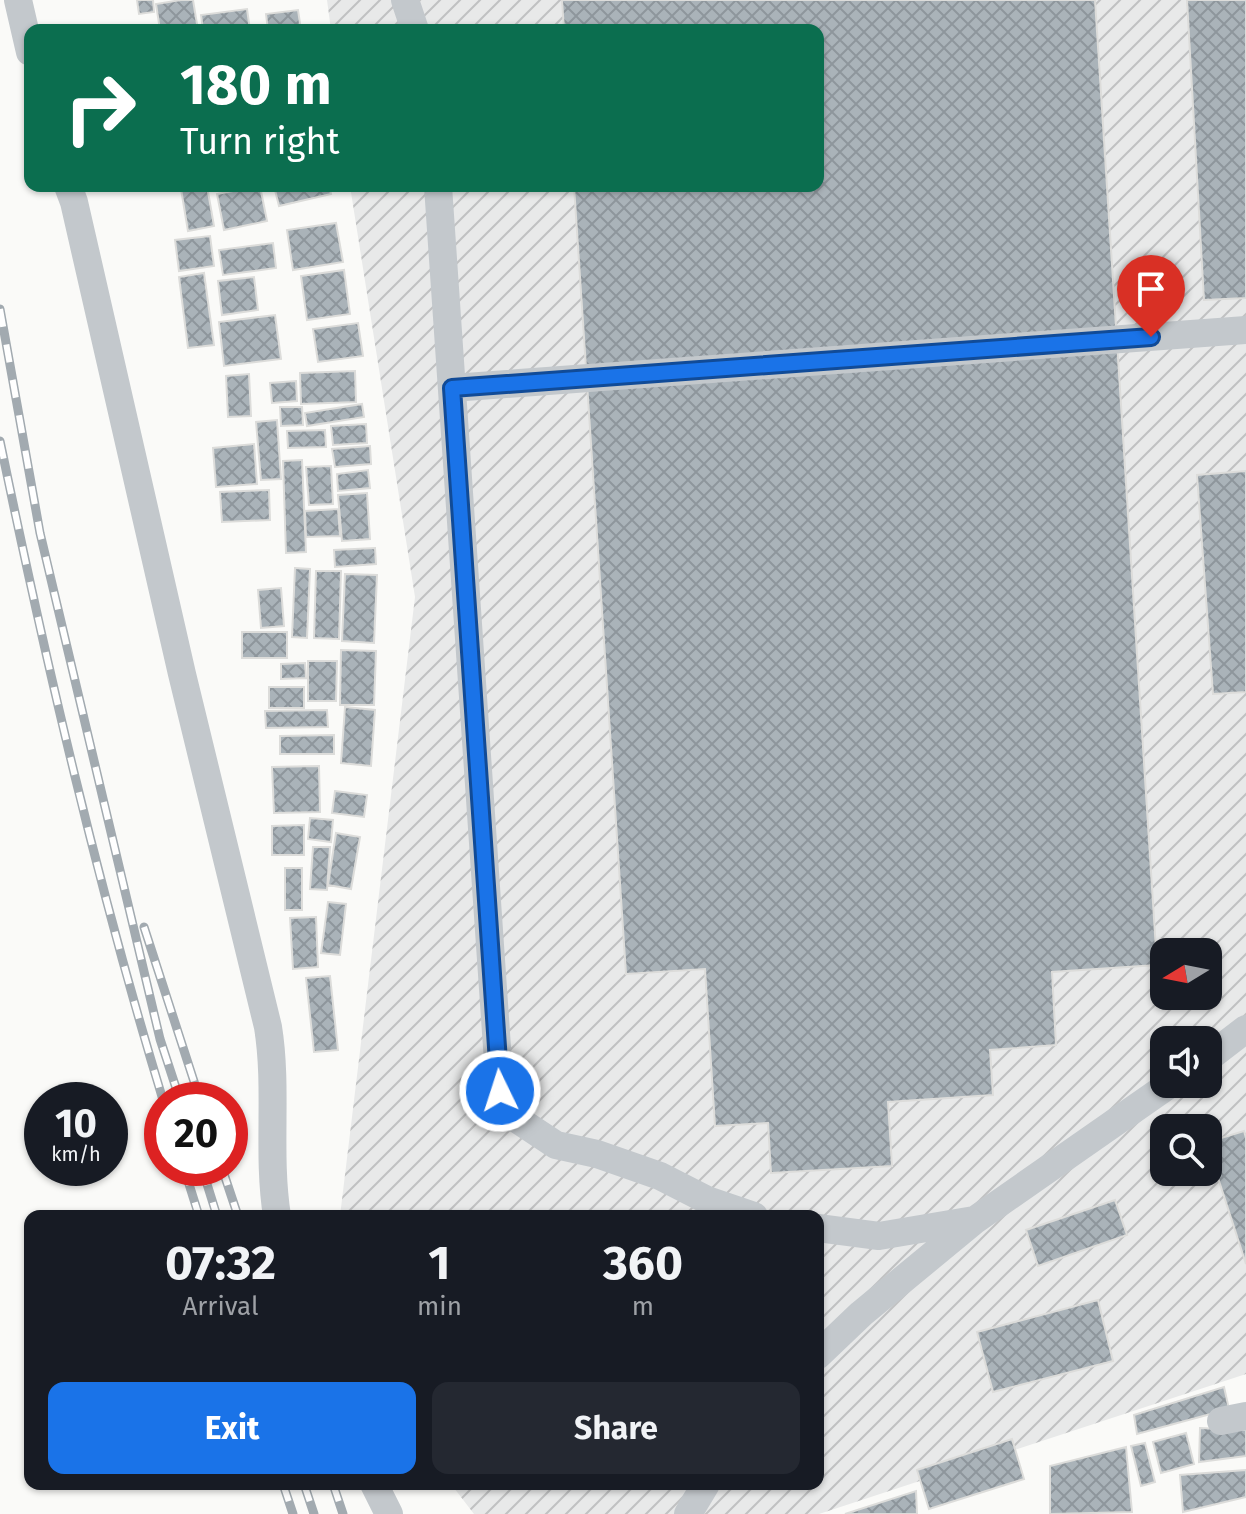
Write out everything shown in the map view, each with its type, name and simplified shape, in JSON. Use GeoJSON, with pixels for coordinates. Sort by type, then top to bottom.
{"type":"FeatureCollection","features":[{"type":"Feature","properties":{"kind":"street"},"geometry":{"type":"LineString","coordinates":[[18,0],[24,26]]}},
{"type":"Feature","properties":{"kind":"street"},"geometry":{"type":"LineString","coordinates":[[405,0],[413,24]]}},
{"type":"Feature","properties":{"kind":"street"},"geometry":{"type":"LineString","coordinates":[[70,192],[268,1027],[273,1059],[271,1164],[276,1210]]}},
{"type":"Feature","properties":{"kind":"street"},"geometry":{"type":"LineString","coordinates":[[438,192],[500,1091],[509,1114],[556,1145],[597,1154],[660,1176],[708,1208]]}},
{"type":"Feature","properties":{"kind":"street"},"geometry":{"type":"LineString","coordinates":[[452,388],[1246,330]]}},
{"type":"Feature","properties":{"kind":"street"},"geometry":{"type":"LineString","coordinates":[[1222,1047],[1246,1029]]}},
{"type":"Feature","properties":{"kind":"street"},"geometry":{"type":"LineString","coordinates":[[824,1349],[861,1314],[975,1220],[1150,1098]]}},
{"type":"Feature","properties":{"kind":"street"},"geometry":{"type":"LineString","coordinates":[[824,1229],[879,1236],[975,1220]]}},
{"type":"Feature","properties":{"kind":"street"},"geometry":{"type":"LineString","coordinates":[[377,1490],[389,1514]]}},
{"type":"Feature","properties":{"kind":"street"},"geometry":{"type":"LineString","coordinates":[[688,1514],[702,1490]]}},
{"type":"Feature","properties":{"kind":"shaded area"},"geometry":{"type":"Polygon","coordinates":[[[327,0],[1246,0],[1246,1374],[819,1514],[474,1514],[456,1490],[824,1490],[824,1210],[341,1210],[415,597],[351,192],[824,192],[824,24],[330,24],[327,0]]]}},
{"type":"Feature","properties":{"kind":"building"},"geometry":{"type":"Polygon","coordinates":[[[137,0],[153,0],[154,12],[139,14],[137,0]]]}},
{"type":"Feature","properties":{"kind":"building"},"geometry":{"type":"Polygon","coordinates":[[[193,0],[197,24],[159,24],[156,4],[193,0]]]}},
{"type":"Feature","properties":{"kind":"building"},"geometry":{"type":"Polygon","coordinates":[[[562,0],[1095,0],[1155,938],[1150,938],[1150,965],[1052,972],[1056,1045],[990,1050],[993,1095],[888,1102],[892,1166],[771,1173],[768,1123],[715,1126],[705,969],[626,974],[574,192],[824,192],[824,24],[564,24],[562,0]]]}},
{"type":"Feature","properties":{"kind":"building"},"geometry":{"type":"Polygon","coordinates":[[[1187,0],[1246,0],[1246,298],[1204,300],[1187,0]]]}},
{"type":"Feature","properties":{"kind":"building"},"geometry":{"type":"Polygon","coordinates":[[[247,9],[249,24],[202,24],[201,15],[247,9]]]}},
{"type":"Feature","properties":{"kind":"building"},"geometry":{"type":"Polygon","coordinates":[[[298,10],[300,24],[267,24],[266,14],[298,10]]]}},
{"type":"Feature","properties":{"kind":"building"},"geometry":{"type":"Polygon","coordinates":[[[182,192],[208,192],[214,226],[188,231],[182,192]]]}},
{"type":"Feature","properties":{"kind":"building"},"geometry":{"type":"Polygon","coordinates":[[[261,192],[267,221],[224,230],[217,194],[261,192]]]}},
{"type":"Feature","properties":{"kind":"building"},"geometry":{"type":"Polygon","coordinates":[[[276,192],[330,192],[331,194],[279,206],[276,192]]]}},
{"type":"Feature","properties":{"kind":"building"},"geometry":{"type":"Polygon","coordinates":[[[336,223],[343,262],[293,270],[287,230],[336,223]]]}},
{"type":"Feature","properties":{"kind":"building"},"geometry":{"type":"Polygon","coordinates":[[[210,236],[214,266],[179,271],[175,240],[210,236]]]}},
{"type":"Feature","properties":{"kind":"building"},"geometry":{"type":"Polygon","coordinates":[[[273,243],[276,268],[223,275],[219,250],[273,243]]]}},
{"type":"Feature","properties":{"kind":"building"},"geometry":{"type":"Polygon","coordinates":[[[344,270],[350,314],[307,320],[301,276],[344,270]]]}},
{"type":"Feature","properties":{"kind":"building"},"geometry":{"type":"Polygon","coordinates":[[[204,273],[214,345],[188,348],[179,277],[204,273]]]}},
{"type":"Feature","properties":{"kind":"building"},"geometry":{"type":"Polygon","coordinates":[[[254,277],[258,310],[222,315],[218,281],[254,277]]]}},
{"type":"Feature","properties":{"kind":"building"},"geometry":{"type":"Polygon","coordinates":[[[275,315],[281,359],[224,366],[219,322],[275,315]]]}},
{"type":"Feature","properties":{"kind":"building"},"geometry":{"type":"Polygon","coordinates":[[[358,323],[363,356],[318,362],[313,329],[358,323]]]}},
{"type":"Feature","properties":{"kind":"building"},"geometry":{"type":"Polygon","coordinates":[[[355,371],[356,402],[301,404],[300,373],[355,371]]]}},
{"type":"Feature","properties":{"kind":"building"},"geometry":{"type":"Polygon","coordinates":[[[249,374],[251,416],[228,417],[226,376],[249,374]]]}},
{"type":"Feature","properties":{"kind":"building"},"geometry":{"type":"Polygon","coordinates":[[[296,381],[297,401],[272,403],[270,383],[296,381]]]}},
{"type":"Feature","properties":{"kind":"building"},"geometry":{"type":"Polygon","coordinates":[[[362,404],[364,417],[307,426],[305,413],[362,404]]]}},
{"type":"Feature","properties":{"kind":"building"},"geometry":{"type":"Polygon","coordinates":[[[280,407],[302,407],[303,425],[281,426],[280,407]]]}},
{"type":"Feature","properties":{"kind":"building"},"geometry":{"type":"Polygon","coordinates":[[[277,420],[281,479],[261,480],[256,422],[277,420]]]}},
{"type":"Feature","properties":{"kind":"building"},"geometry":{"type":"Polygon","coordinates":[[[366,424],[367,443],[333,445],[331,426],[366,424]]]}},
{"type":"Feature","properties":{"kind":"building"},"geometry":{"type":"Polygon","coordinates":[[[325,430],[326,447],[288,448],[287,431],[325,430]]]}},
{"type":"Feature","properties":{"kind":"building"},"geometry":{"type":"Polygon","coordinates":[[[254,444],[257,484],[216,487],[213,448],[254,444]]]}},
{"type":"Feature","properties":{"kind":"building"},"geometry":{"type":"Polygon","coordinates":[[[370,446],[371,464],[335,467],[332,449],[370,446]]]}},
{"type":"Feature","properties":{"kind":"building"},"geometry":{"type":"Polygon","coordinates":[[[302,460],[306,552],[286,553],[283,461],[302,460]]]}},
{"type":"Feature","properties":{"kind":"building"},"geometry":{"type":"Polygon","coordinates":[[[331,466],[333,504],[309,505],[306,467],[331,466]]]}},
{"type":"Feature","properties":{"kind":"building"},"geometry":{"type":"Polygon","coordinates":[[[368,470],[370,488],[338,491],[337,474],[368,470]]]}},
{"type":"Feature","properties":{"kind":"building"},"geometry":{"type":"Polygon","coordinates":[[[1246,471],[1246,692],[1213,694],[1197,475],[1246,471]]]}},
{"type":"Feature","properties":{"kind":"building"},"geometry":{"type":"Polygon","coordinates":[[[269,490],[270,520],[222,522],[220,492],[269,490]]]}},
{"type":"Feature","properties":{"kind":"building"},"geometry":{"type":"Polygon","coordinates":[[[367,493],[370,539],[342,541],[338,495],[367,493]]]}},
{"type":"Feature","properties":{"kind":"building"},"geometry":{"type":"Polygon","coordinates":[[[338,509],[340,536],[306,537],[305,511],[338,509]]]}},
{"type":"Feature","properties":{"kind":"building"},"geometry":{"type":"Polygon","coordinates":[[[375,548],[376,564],[335,567],[334,550],[375,548]]]}},
{"type":"Feature","properties":{"kind":"building"},"geometry":{"type":"Polygon","coordinates":[[[295,568],[310,569],[307,638],[292,637],[295,568]]]}},
{"type":"Feature","properties":{"kind":"building"},"geometry":{"type":"Polygon","coordinates":[[[316,571],[341,571],[339,639],[314,638],[316,571]]]}},
{"type":"Feature","properties":{"kind":"building"},"geometry":{"type":"Polygon","coordinates":[[[345,574],[377,575],[374,643],[342,641],[345,574]]]}},
{"type":"Feature","properties":{"kind":"building"},"geometry":{"type":"Polygon","coordinates":[[[281,588],[284,626],[261,628],[258,590],[281,588]]]}},
{"type":"Feature","properties":{"kind":"building"},"geometry":{"type":"Polygon","coordinates":[[[242,632],[287,632],[287,658],[242,658],[242,632]]]}},
{"type":"Feature","properties":{"kind":"building"},"geometry":{"type":"Polygon","coordinates":[[[341,650],[376,651],[374,705],[340,705],[341,650]]]}},
{"type":"Feature","properties":{"kind":"building"},"geometry":{"type":"Polygon","coordinates":[[[308,661],[337,661],[336,701],[308,701],[308,661]]]}},
{"type":"Feature","properties":{"kind":"building"},"geometry":{"type":"Polygon","coordinates":[[[305,663],[306,678],[281,679],[281,664],[305,663]]]}},
{"type":"Feature","properties":{"kind":"building"},"geometry":{"type":"Polygon","coordinates":[[[269,687],[304,687],[304,708],[269,708],[269,687]]]}},
{"type":"Feature","properties":{"kind":"building"},"geometry":{"type":"Polygon","coordinates":[[[345,707],[375,710],[371,766],[341,763],[345,707]]]}},
{"type":"Feature","properties":{"kind":"building"},"geometry":{"type":"Polygon","coordinates":[[[327,710],[328,727],[266,728],[265,711],[327,710]]]}},
{"type":"Feature","properties":{"kind":"building"},"geometry":{"type":"Polygon","coordinates":[[[334,735],[334,754],[280,754],[280,736],[334,735]]]}},
{"type":"Feature","properties":{"kind":"building"},"geometry":{"type":"Polygon","coordinates":[[[319,766],[320,812],[274,813],[272,767],[319,766]]]}},
{"type":"Feature","properties":{"kind":"building"},"geometry":{"type":"Polygon","coordinates":[[[335,791],[367,795],[364,817],[332,813],[335,791]]]}},
{"type":"Feature","properties":{"kind":"building"},"geometry":{"type":"Polygon","coordinates":[[[310,818],[333,820],[331,842],[308,839],[310,818]]]}},
{"type":"Feature","properties":{"kind":"building"},"geometry":{"type":"Polygon","coordinates":[[[304,825],[304,855],[272,855],[272,826],[304,825]]]}},
{"type":"Feature","properties":{"kind":"building"},"geometry":{"type":"Polygon","coordinates":[[[336,833],[360,837],[351,889],[328,885],[336,833]]]}},
{"type":"Feature","properties":{"kind":"building"},"geometry":{"type":"Polygon","coordinates":[[[313,847],[330,847],[327,890],[310,889],[313,847]]]}},
{"type":"Feature","properties":{"kind":"building"},"geometry":{"type":"Polygon","coordinates":[[[285,868],[302,868],[302,910],[285,910],[285,868]]]}},
{"type":"Feature","properties":{"kind":"building"},"geometry":{"type":"Polygon","coordinates":[[[328,902],[346,904],[340,955],[321,953],[328,902]]]}},
{"type":"Feature","properties":{"kind":"building"},"geometry":{"type":"Polygon","coordinates":[[[316,917],[318,967],[293,969],[290,918],[316,917]]]}},
{"type":"Feature","properties":{"kind":"building"},"geometry":{"type":"Polygon","coordinates":[[[330,976],[338,1050],[314,1052],[306,978],[330,976]]]}},
{"type":"Feature","properties":{"kind":"building"},"geometry":{"type":"Polygon","coordinates":[[[1244,1131],[1246,1138],[1246,1264],[1221,1186],[1222,1138],[1244,1131]]]}},
{"type":"Feature","properties":{"kind":"building"},"geometry":{"type":"Polygon","coordinates":[[[1115,1200],[1127,1235],[1038,1266],[1026,1230],[1115,1200]]]}},
{"type":"Feature","properties":{"kind":"building"},"geometry":{"type":"Polygon","coordinates":[[[1098,1300],[1113,1361],[993,1392],[977,1332],[1098,1300]]]}},
{"type":"Feature","properties":{"kind":"building"},"geometry":{"type":"Polygon","coordinates":[[[1224,1387],[1229,1409],[1137,1434],[1134,1415],[1224,1387]]]}},
{"type":"Feature","properties":{"kind":"building"},"geometry":{"type":"Polygon","coordinates":[[[1200,1428],[1246,1430],[1246,1456],[1199,1462],[1200,1428]]]}},
{"type":"Feature","properties":{"kind":"building"},"geometry":{"type":"Polygon","coordinates":[[[1186,1433],[1194,1464],[1161,1473],[1153,1442],[1186,1433]]]}},
{"type":"Feature","properties":{"kind":"building"},"geometry":{"type":"Polygon","coordinates":[[[1012,1439],[1024,1479],[929,1509],[917,1470],[1012,1439]]]}},
{"type":"Feature","properties":{"kind":"building"},"geometry":{"type":"Polygon","coordinates":[[[1145,1443],[1155,1482],[1141,1486],[1131,1446],[1145,1443]]]}},
{"type":"Feature","properties":{"kind":"building"},"geometry":{"type":"Polygon","coordinates":[[[1126,1447],[1132,1512],[1050,1514],[1050,1466],[1126,1447]]]}},
{"type":"Feature","properties":{"kind":"building"},"geometry":{"type":"Polygon","coordinates":[[[1246,1470],[1246,1497],[1183,1512],[1180,1475],[1246,1470]]]}},
{"type":"Feature","properties":{"kind":"building"},"geometry":{"type":"Polygon","coordinates":[[[916,1491],[917,1514],[845,1514],[916,1491]]]}},
{"type":"Feature","properties":{"kind":"railway"},"geometry":{"type":"LineString","coordinates":[[0,309],[40,533],[160,1039],[174,1082]]}},
{"type":"Feature","properties":{"kind":"railway"},"geometry":{"type":"LineString","coordinates":[[0,441],[74,772],[116,937],[158,1082]]}},
{"type":"Feature","properties":{"kind":"railway"},"geometry":{"type":"LineString","coordinates":[[144,927],[194,1082]]}},
{"type":"Feature","properties":{"kind":"railway"},"geometry":{"type":"LineString","coordinates":[[190,1186],[197,1210]]}},
{"type":"Feature","properties":{"kind":"railway"},"geometry":{"type":"LineString","coordinates":[[208,1186],[215,1210]]}},
{"type":"Feature","properties":{"kind":"railway"},"geometry":{"type":"LineString","coordinates":[[228,1186],[236,1210]]}},
{"type":"Feature","properties":{"kind":"railway"},"geometry":{"type":"LineString","coordinates":[[285,1490],[293,1514]]}},
{"type":"Feature","properties":{"kind":"railway"},"geometry":{"type":"LineString","coordinates":[[306,1490],[314,1514]]}},
{"type":"Feature","properties":{"kind":"railway"},"geometry":{"type":"LineString","coordinates":[[335,1490],[343,1514]]}},
{"type":"Feature","properties":{"kind":"route"},"geometry":{"type":"LineString","coordinates":[[500,1091],[452,388],[1151,337]]}}]}
